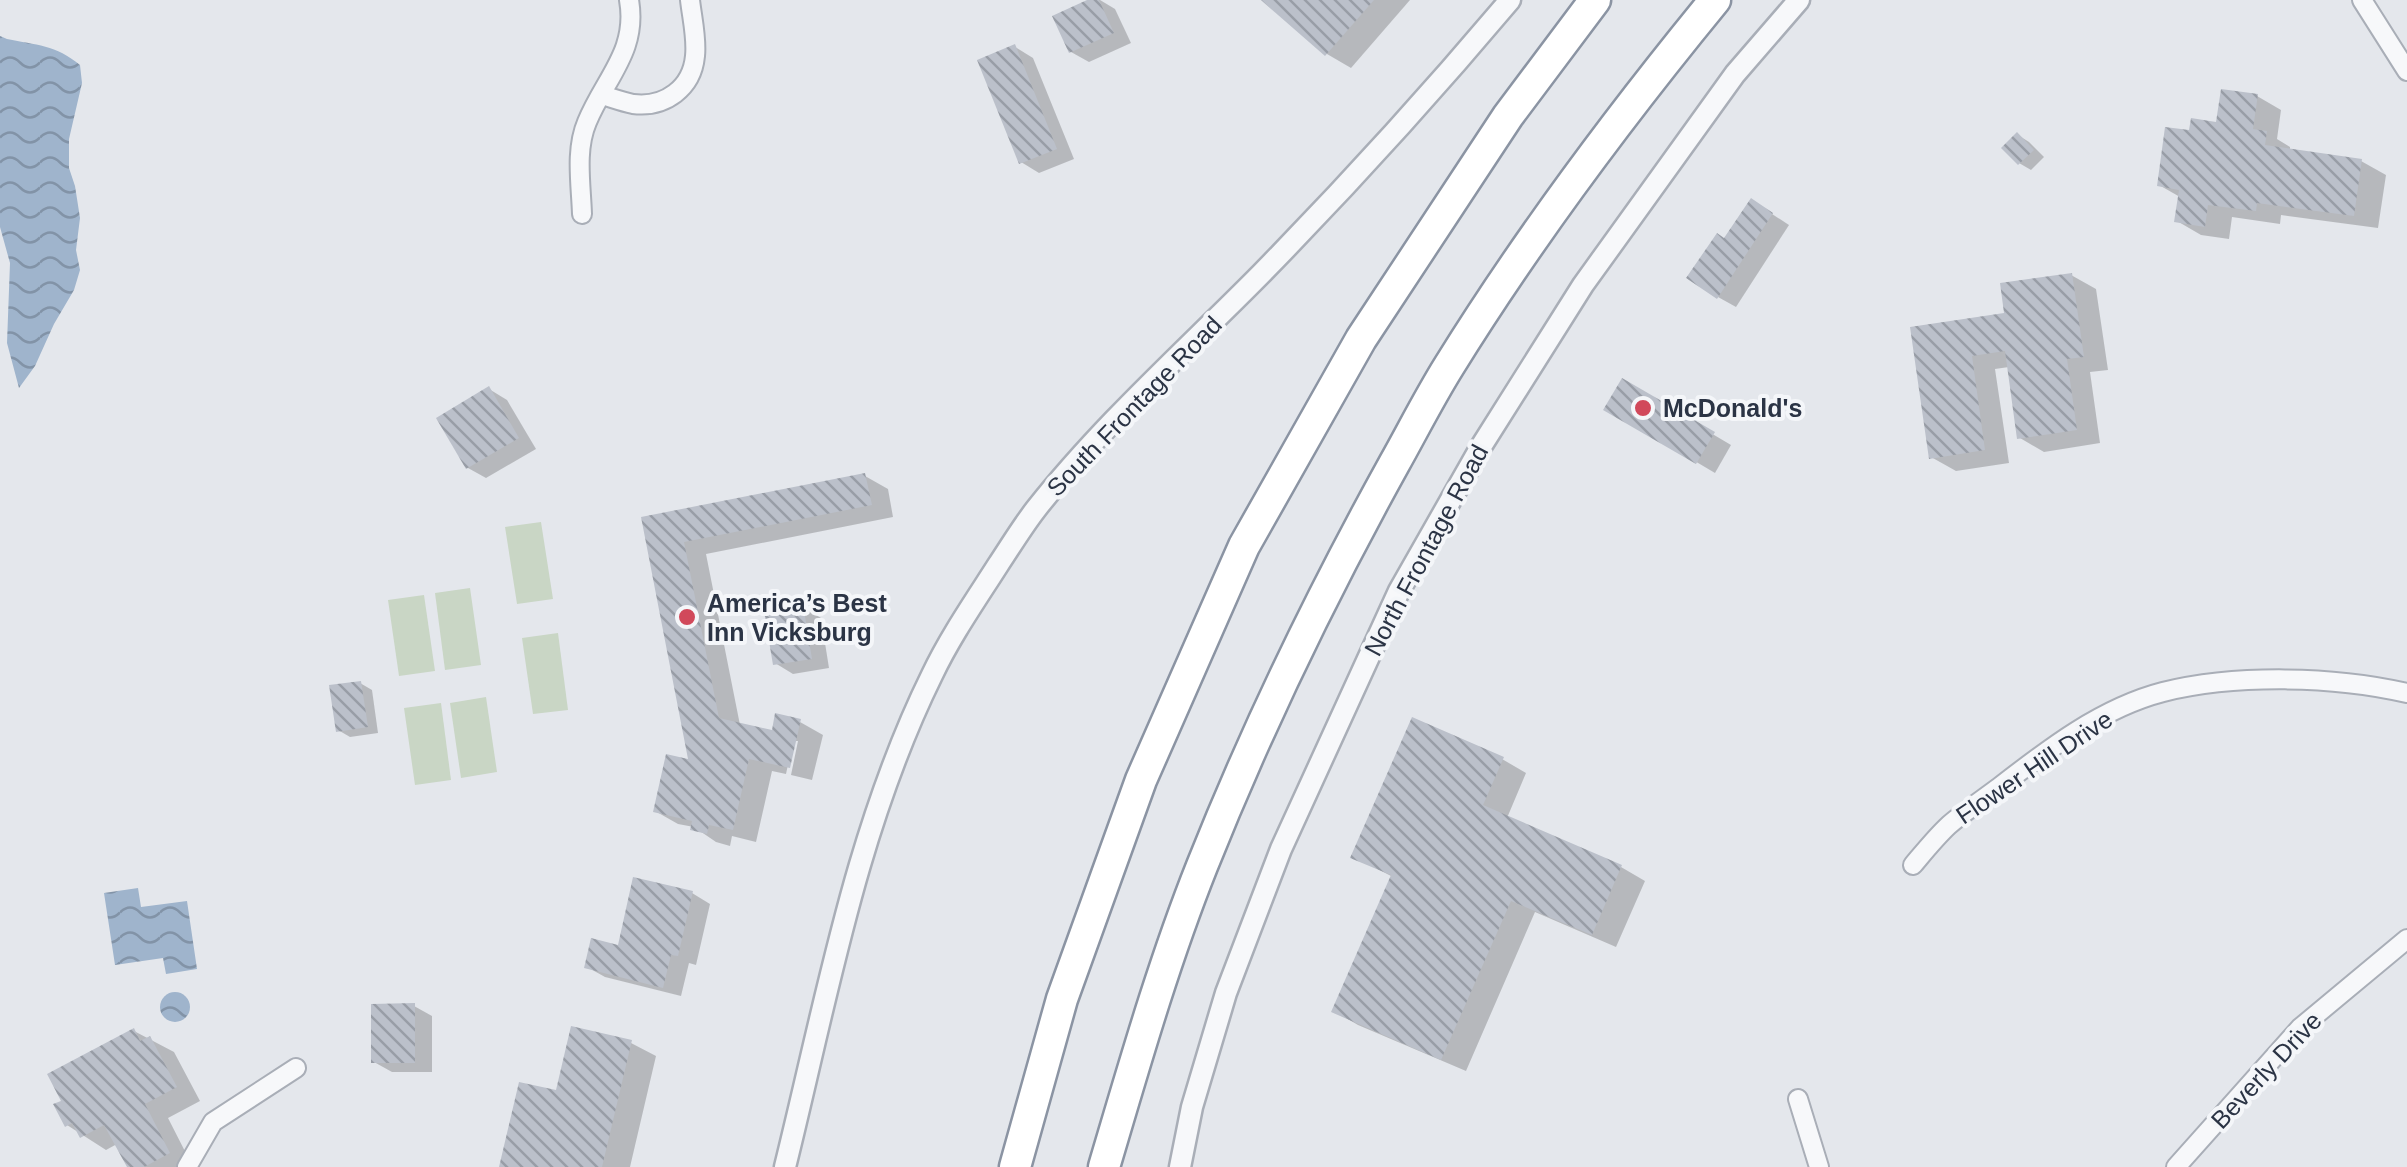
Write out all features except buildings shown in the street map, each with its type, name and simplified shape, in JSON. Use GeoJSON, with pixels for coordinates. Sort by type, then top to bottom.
{"type":"FeatureCollection","features":[{"type":"Feature","properties":{"kind":"highway"},"geometry":{"type":"LineString","coordinates":[[1015,1167],[1062,999],[1134,798],[1244,546],[1361,339],[1508,116],[1595,0]]}},
{"type":"Feature","properties":{"kind":"highway"},"geometry":{"type":"LineString","coordinates":[[1104,1167],[1146,1024],[1202,866],[1287,670],[1384,482],[1448,368],[1540,228],[1644,87],[1715,0]]}},
{"type":"Feature","properties":{"kind":"highway"},"geometry":{"type":"LineString","coordinates":[[1121,1167],[1146,1024]]}},
{"type":"Feature","properties":{"kind":"street"},"geometry":{"type":"LineString","coordinates":[[582,214],[581,141],[588,120],[627,48],[632,27],[629,0]]}},
{"type":"Feature","properties":{"kind":"street"},"geometry":{"type":"LineString","coordinates":[[602,95],[642,104],[666,99],[682,90],[695,54],[690,0]]}},
{"type":"Feature","properties":{"kind":"street","name":"South Frontage Road"},"geometry":{"type":"LineString","coordinates":[[785,1167],[872,823],[900,744],[933,672],[974,602],[1034,511],[1096,440],[1331,203],[1510,0]]}},
{"type":"Feature","properties":{"kind":"street","name":"North Frontage Road"},"geometry":{"type":"LineString","coordinates":[[1180,1167],[1192,1107],[1226,992],[1282,849],[1399,592],[1482,445],[1582,285],[1735,74],[1799,0]]}},
{"type":"Feature","properties":{"kind":"street"},"geometry":{"type":"LineString","coordinates":[[2362,0],[2407,71]]}},
{"type":"Feature","properties":{"kind":"street","name":"Flower Hill Drive"},"geometry":{"type":"LineString","coordinates":[[1912,865],[1949,825],[2074,734],[2125,706],[2162,692],[2289,679],[2380,686],[2407,693]]}},
{"type":"Feature","properties":{"kind":"street","name":"Beverly Drive"},"geometry":{"type":"LineString","coordinates":[[2176,1167],[2300,1028],[2407,938]]}},
{"type":"Feature","properties":{"kind":"street"},"geometry":{"type":"LineString","coordinates":[[187,1167],[213,1122],[296,1068]]}},
{"type":"Feature","properties":{"kind":"street"},"geometry":{"type":"LineString","coordinates":[[1798,1099],[1819,1167]]}},
{"type":"Feature","properties":{"kind":"green space"},"geometry":{"type":"Polygon","coordinates":[[[541,522],[553,599],[517,604],[505,527],[541,522]]]}},
{"type":"Feature","properties":{"kind":"green space"},"geometry":{"type":"Polygon","coordinates":[[[470,588],[481,665],[445,670],[435,593],[470,588]]]}},
{"type":"Feature","properties":{"kind":"green space"},"geometry":{"type":"Polygon","coordinates":[[[424,595],[435,671],[399,676],[388,600],[424,595]]]}},
{"type":"Feature","properties":{"kind":"green space"},"geometry":{"type":"Polygon","coordinates":[[[558,633],[568,710],[533,714],[522,638],[558,633]]]}},
{"type":"Feature","properties":{"kind":"green space"},"geometry":{"type":"Polygon","coordinates":[[[486,697],[497,772],[461,778],[450,703],[486,697]]]}},
{"type":"Feature","properties":{"kind":"green space"},"geometry":{"type":"Polygon","coordinates":[[[441,703],[451,780],[415,785],[404,708],[441,703]]]}},
{"type":"Feature","properties":{"kind":"water"},"geometry":{"type":"Polygon","coordinates":[[[0,36],[63,53],[80,65],[82,83],[69,139],[69,168],[80,218],[76,250],[80,270],[74,290],[35,366],[19,388],[7,343],[10,263],[0,227],[0,36]]]}},
{"type":"Feature","properties":{"kind":"water"},"geometry":{"type":"Polygon","coordinates":[[[138,888],[141,907],[187,901],[197,969],[166,974],[163,958],[115,965],[104,893],[138,888]]]}},
{"type":"Feature","properties":{"kind":"water"},"geometry":{"type":"Polygon","coordinates":[[[175,992],[186,996],[190,1007],[186,1018],[175,1022],[164,1018],[160,1007],[164,996],[175,992]]]}},
{"type":"Feature","properties":{"kind":"place","name":"McDonald's"},"geometry":{"type":"Point","coordinates":[1643,408]}},
{"type":"Feature","properties":{"kind":"place","name":"America’s Best Inn Vicksburg"},"geometry":{"type":"Point","coordinates":[687,617]}}]}
